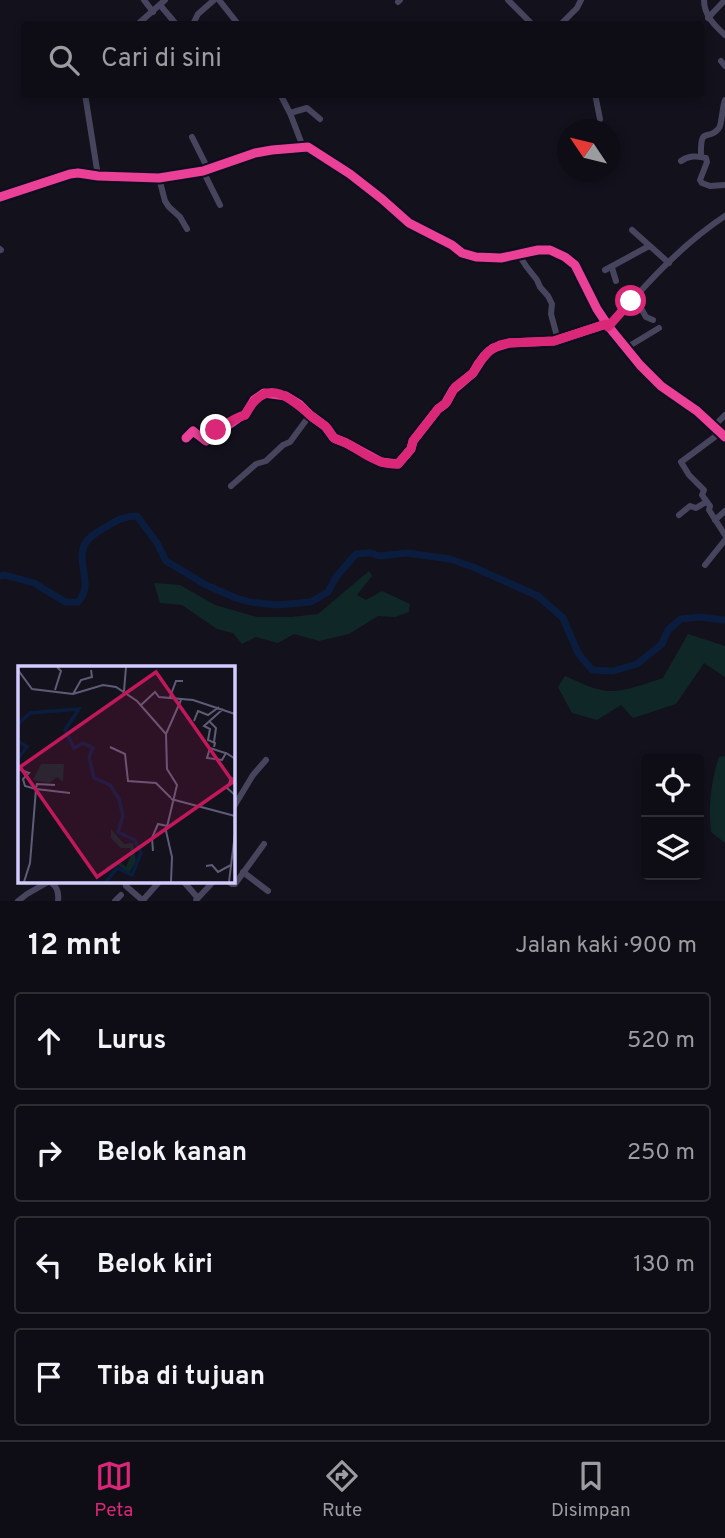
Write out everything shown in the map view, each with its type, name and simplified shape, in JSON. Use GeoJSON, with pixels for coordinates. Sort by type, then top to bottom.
{"type":"FeatureCollection","features":[{"type":"Feature","properties":{"kind":"street"},"geometry":{"type":"LineString","coordinates":[[144,0],[153,12]]}},
{"type":"Feature","properties":{"kind":"street"},"geometry":{"type":"LineString","coordinates":[[194,21],[198,14],[217,0],[235,21]]}},
{"type":"Feature","properties":{"kind":"street"},"geometry":{"type":"LineString","coordinates":[[508,0],[529,21]]}},
{"type":"Feature","properties":{"kind":"street"},"geometry":{"type":"LineString","coordinates":[[565,21],[582,0]]}},
{"type":"Feature","properties":{"kind":"street"},"geometry":{"type":"LineString","coordinates":[[704,0],[708,18],[725,35]]}},
{"type":"Feature","properties":{"kind":"street"},"geometry":{"type":"LineString","coordinates":[[708,18],[725,1]]}},
{"type":"Feature","properties":{"kind":"street"},"geometry":{"type":"LineString","coordinates":[[142,21],[162,3],[174,21]]}},
{"type":"Feature","properties":{"kind":"street"},"geometry":{"type":"LineString","coordinates":[[86,98],[98,176]]}},
{"type":"Feature","properties":{"kind":"street"},"geometry":{"type":"LineString","coordinates":[[282,98],[303,147]]}},
{"type":"Feature","properties":{"kind":"street"},"geometry":{"type":"LineString","coordinates":[[596,98],[600,119]]}},
{"type":"Feature","properties":{"kind":"street"},"geometry":{"type":"LineString","coordinates":[[701,157],[701,140],[705,134],[720,127],[725,100]]}},
{"type":"Feature","properties":{"kind":"street"},"geometry":{"type":"LineString","coordinates":[[290,113],[307,108],[320,119]]}},
{"type":"Feature","properties":{"kind":"street"},"geometry":{"type":"LineString","coordinates":[[192,138],[220,205]]}},
{"type":"Feature","properties":{"kind":"street"},"geometry":{"type":"LineString","coordinates":[[0,197],[69,174],[159,178],[206,170],[255,153],[308,147],[380,197],[409,223],[462,253],[482,258],[500,258],[538,250],[559,253],[575,265],[607,325],[626,348],[661,386],[686,403],[723,435],[681,462],[704,490],[702,495],[710,506],[709,510],[725,534]]}},
{"type":"Feature","properties":{"kind":"street"},"geometry":{"type":"LineString","coordinates":[[681,161],[687,157],[706,158],[708,160],[701,176],[702,183],[710,186],[725,185]]}},
{"type":"Feature","properties":{"kind":"street"},"geometry":{"type":"LineString","coordinates":[[159,178],[165,201],[187,229]]}},
{"type":"Feature","properties":{"kind":"street"},"geometry":{"type":"LineString","coordinates":[[186,438],[192,431],[206,441],[216,430],[245,415],[254,400],[264,393],[286,396],[299,404],[336,439],[381,462],[398,464],[455,387],[473,373],[493,348],[509,343],[558,340],[607,325],[709,226],[725,216]]}},
{"type":"Feature","properties":{"kind":"street"},"geometry":{"type":"LineString","coordinates":[[632,230],[669,263]]}},
{"type":"Feature","properties":{"kind":"street"},"geometry":{"type":"LineString","coordinates":[[616,281],[609,269],[649,246]]}},
{"type":"Feature","properties":{"kind":"street"},"geometry":{"type":"LineString","coordinates":[[519,255],[552,304],[551,314],[558,340]]}},
{"type":"Feature","properties":{"kind":"street"},"geometry":{"type":"LineString","coordinates":[[632,300],[646,317],[653,320]]}},
{"type":"Feature","properties":{"kind":"street"},"geometry":{"type":"LineString","coordinates":[[626,348],[659,328]]}},
{"type":"Feature","properties":{"kind":"street"},"geometry":{"type":"LineString","coordinates":[[231,486],[256,464],[266,461],[290,442],[310,415]]}},
{"type":"Feature","properties":{"kind":"street"},"geometry":{"type":"LineString","coordinates":[[713,426],[725,415]]}},
{"type":"Feature","properties":{"kind":"street"},"geometry":{"type":"LineString","coordinates":[[679,515],[691,506],[697,508],[706,502]]}},
{"type":"Feature","properties":{"kind":"street"},"geometry":{"type":"LineString","coordinates":[[715,520],[725,511]]}},
{"type":"Feature","properties":{"kind":"street"},"geometry":{"type":"LineString","coordinates":[[705,565],[725,540]]}},
{"type":"Feature","properties":{"kind":"street"},"geometry":{"type":"LineString","coordinates":[[234,806],[253,775],[266,760]]}},
{"type":"Feature","properties":{"kind":"street"},"geometry":{"type":"LineString","coordinates":[[234,884],[264,844]]}},
{"type":"Feature","properties":{"kind":"street"},"geometry":{"type":"LineString","coordinates":[[243,872],[268,891]]}},
{"type":"Feature","properties":{"kind":"street"},"geometry":{"type":"LineString","coordinates":[[18,901],[45,884]]}},
{"type":"Feature","properties":{"kind":"street"},"geometry":{"type":"LineString","coordinates":[[52,884],[56,887],[60,900]]}},
{"type":"Feature","properties":{"kind":"street"},"geometry":{"type":"LineString","coordinates":[[126,884],[143,900],[157,884]]}},
{"type":"Feature","properties":{"kind":"street"},"geometry":{"type":"LineString","coordinates":[[185,884],[197,900],[211,884]]}},
{"type":"Feature","properties":{"kind":"street"},"geometry":{"type":"LineString","coordinates":[[115,901],[121,895]]}},
{"type":"Feature","properties":{"kind":"green space"},"geometry":{"type":"Polygon","coordinates":[[[369,571],[372,576],[357,595],[366,600],[382,591],[410,604],[409,612],[395,617],[378,616],[349,634],[319,641],[294,634],[278,643],[256,637],[242,644],[233,633],[217,629],[182,605],[160,603],[154,583],[180,585],[215,605],[257,617],[291,617],[318,614],[369,571]]]}},
{"type":"Feature","properties":{"kind":"green space"},"geometry":{"type":"Polygon","coordinates":[[[688,634],[725,646],[725,677],[704,663],[676,704],[633,718],[621,705],[597,720],[572,713],[558,687],[565,676],[608,691],[629,689],[663,678],[688,634]]]}},
{"type":"Feature","properties":{"kind":"green space"},"geometry":{"type":"Polygon","coordinates":[[[725,756],[725,843],[711,832],[710,813],[716,766],[719,757],[725,756]]]}},
{"type":"Feature","properties":{"kind":"waterway"},"geometry":{"type":"LineString","coordinates":[[0,576],[34,583],[65,602],[78,602],[85,588],[82,559],[87,541],[117,520],[137,516],[157,543],[166,561],[206,585],[250,602],[277,605],[311,602],[328,592],[336,577],[356,554],[370,553],[380,556],[407,553],[450,559],[538,596],[563,618],[578,653],[592,670],[613,671],[637,664],[662,644],[668,630],[681,619],[699,617],[725,620]]}},
{"type":"Feature","properties":{"kind":"cycle path"},"geometry":{"type":"LineString","coordinates":[[0,197],[70,174],[159,178],[203,171],[255,153],[308,147],[350,174],[409,223],[462,253],[476,257],[501,258],[550,250],[565,257],[575,265],[609,327],[640,365],[661,386],[697,411],[725,437]]}},
{"type":"Feature","properties":{"kind":"cycle path"},"geometry":{"type":"LineString","coordinates":[[186,438],[193,431],[206,441],[217,431],[245,415],[254,400],[264,393],[286,396],[325,426],[334,438],[381,462],[398,464],[453,390],[473,373],[493,348],[509,343],[554,341],[606,324]]}},
{"type":"Feature","properties":{"kind":"route"},"geometry":{"type":"LineString","coordinates":[[216,430],[245,415],[249,406],[261,394],[286,396],[328,429],[334,438],[381,462],[398,464],[438,409],[447,402],[450,393],[473,373],[489,351],[509,343],[554,341],[606,324],[608,327],[631,301]]}}]}
